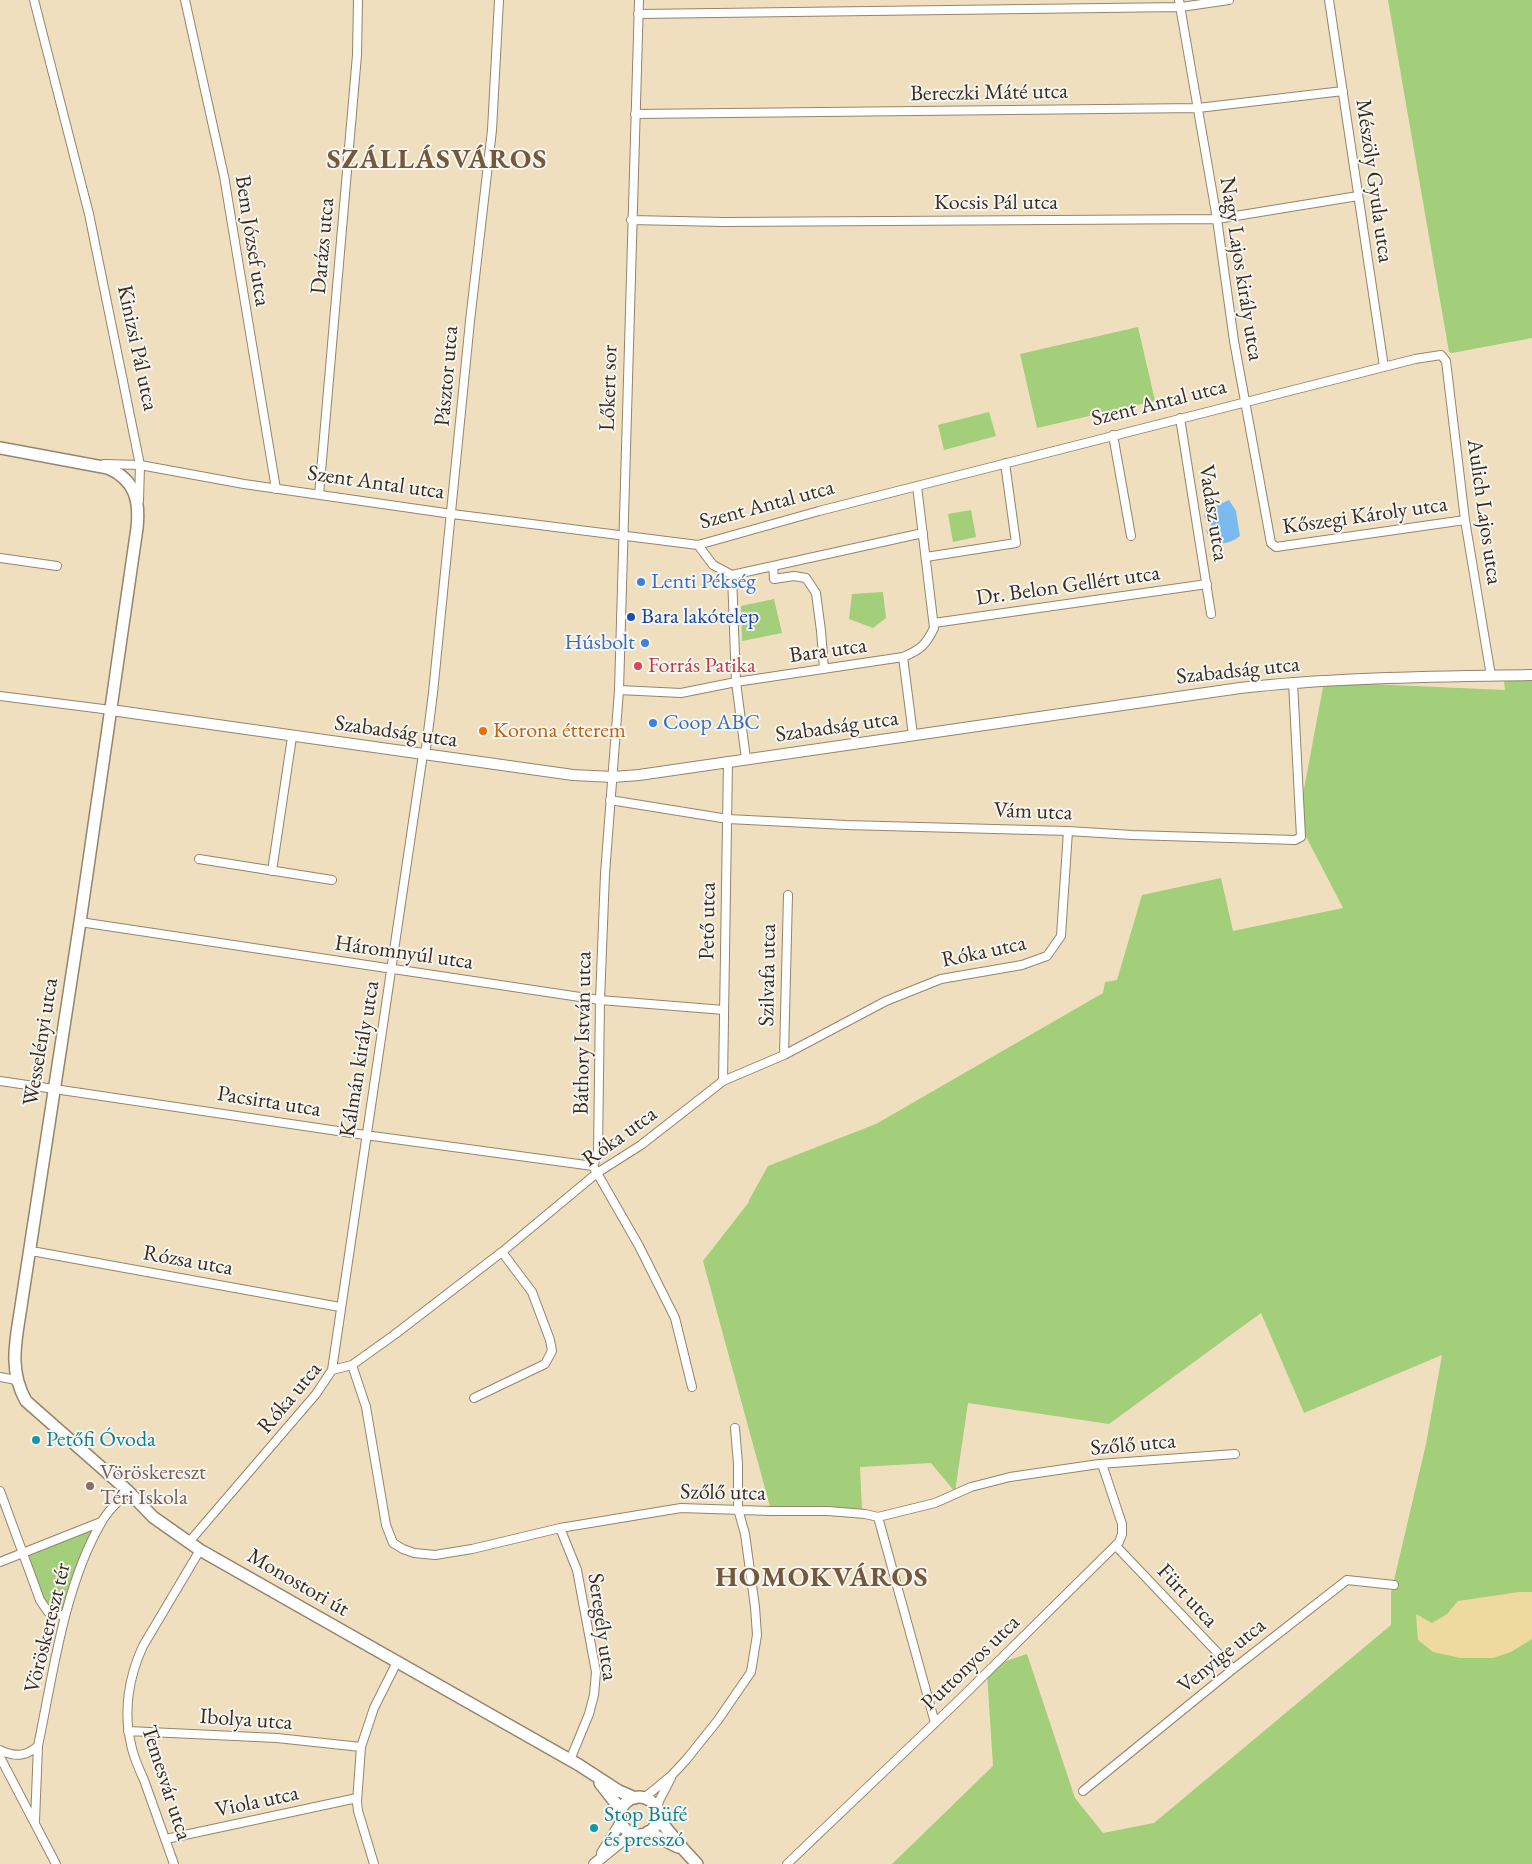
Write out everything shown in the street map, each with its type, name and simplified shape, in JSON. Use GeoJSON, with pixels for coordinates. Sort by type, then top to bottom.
{"type":"FeatureCollection","features":[{"type":"Feature","properties":{"kind":"main road","name":"Szent Antal utca"},"geometry":{"type":"LineString","coordinates":[[0,448],[108,468],[124,478],[134,491],[139,507]]}},
{"type":"Feature","properties":{"kind":"main road","name":"Kinizsi Pál utca"},"geometry":{"type":"LineString","coordinates":[[111,710],[138,528],[139,507]]}},
{"type":"Feature","properties":{"kind":"main road","name":"Szabadság utca"},"geometry":{"type":"LineString","coordinates":[[111,710],[292,737],[573,775],[613,777],[1201,693],[1293,682],[1532,675]]}},
{"type":"Feature","properties":{"kind":"main road","name":"Wesselényi utca"},"geometry":{"type":"LineString","coordinates":[[16,1380],[14,1359],[111,710]]}},
{"type":"Feature","properties":{"kind":"main road","name":"Monostori út"},"geometry":{"type":"LineString","coordinates":[[16,1380],[26,1401],[128,1491],[153,1517],[200,1550],[570,1760],[594,1776],[639,1798]]}},
{"type":"Feature","properties":{"kind":"main road","name":"Monostori út"},"geometry":{"type":"LineString","coordinates":[[594,1776],[621,1816]]}},
{"type":"Feature","properties":{"kind":"main road"},"geometry":{"type":"LineString","coordinates":[[596,1862],[621,1816],[626,1802],[639,1798],[650,1801],[657,1814],[690,1859]]}},
{"type":"Feature","properties":{"kind":"main road"},"geometry":{"type":"LineString","coordinates":[[621,1816],[623,1827],[632,1833],[643,1834],[648,1832],[656,1823],[657,1814]]}},
{"type":"Feature","properties":{"kind":"main road"},"geometry":{"type":"LineString","coordinates":[[648,1832],[664,1839],[690,1859]]}},
{"type":"Feature","properties":{"kind":"main road"},"geometry":{"type":"LineString","coordinates":[[596,1862],[632,1833]]}},
{"type":"Feature","properties":{"kind":"street","name":"Kinizsi Pál utca"},"geometry":{"type":"LineString","coordinates":[[34,0],[89,214],[140,465],[139,507]]}},
{"type":"Feature","properties":{"kind":"street","name":"Bem József utca"},"geometry":{"type":"LineString","coordinates":[[186,0],[224,176],[276,489]]}},
{"type":"Feature","properties":{"kind":"street","name":"Darázs utca"},"geometry":{"type":"LineString","coordinates":[[319,495],[357,55],[358,0]]}},
{"type":"Feature","properties":{"kind":"street","name":"Pásztor utca"},"geometry":{"type":"LineString","coordinates":[[423,754],[433,693],[470,320],[492,130],[499,0]]}},
{"type":"Feature","properties":{"kind":"street","name":"Lőkert sor"},"geometry":{"type":"LineString","coordinates":[[613,777],[619,690],[631,220],[639,0]]}},
{"type":"Feature","properties":{"kind":"street"},"geometry":{"type":"LineString","coordinates":[[638,14],[1180,3],[1229,0]]}},
{"type":"Feature","properties":{"kind":"street","name":"Mészöly Gyula utca"},"geometry":{"type":"LineString","coordinates":[[1329,0],[1384,366]]}},
{"type":"Feature","properties":{"kind":"street","name":"Nagy Lajos király utca"},"geometry":{"type":"LineString","coordinates":[[1180,3],[1217,219],[1234,341],[1271,543]]}},
{"type":"Feature","properties":{"kind":"street","name":"Bereczki Máté utca"},"geometry":{"type":"LineString","coordinates":[[635,114],[1198,108],[1343,91]]}},
{"type":"Feature","properties":{"kind":"street","name":"Kocsis Pál utca"},"geometry":{"type":"LineString","coordinates":[[631,220],[724,222],[1217,219],[1358,196]]}},
{"type":"Feature","properties":{"kind":"street","name":"Szent Antal utca"},"geometry":{"type":"LineString","coordinates":[[91,464],[140,465],[276,489],[452,514],[698,545],[1113,435],[1384,366],[1441,355]]}},
{"type":"Feature","properties":{"kind":"street","name":"Aulich Lajos utca"},"geometry":{"type":"LineString","coordinates":[[1441,355],[1446,361],[1466,520],[1491,676]]}},
{"type":"Feature","properties":{"kind":"street","name":"Vadász utca"},"geometry":{"type":"LineString","coordinates":[[1180,418],[1211,614]]}},
{"type":"Feature","properties":{"kind":"street"},"geometry":{"type":"LineString","coordinates":[[1113,435],[1131,536]]}},
{"type":"Feature","properties":{"kind":"street"},"geometry":{"type":"LineString","coordinates":[[926,557],[1016,543],[1005,463]]}},
{"type":"Feature","properties":{"kind":"street"},"geometry":{"type":"LineString","coordinates":[[917,486],[934,623]]}},
{"type":"Feature","properties":{"kind":"street","name":"Kőszegi Károly utca"},"geometry":{"type":"LineString","coordinates":[[1271,543],[1276,547],[1466,520]]}},
{"type":"Feature","properties":{"kind":"street"},"geometry":{"type":"LineString","coordinates":[[698,545],[713,565],[732,575],[923,533]]}},
{"type":"Feature","properties":{"kind":"street"},"geometry":{"type":"LineString","coordinates":[[0,558],[57,566]]}},
{"type":"Feature","properties":{"kind":"street"},"geometry":{"type":"LineString","coordinates":[[773,566],[774,579],[794,576],[806,578],[816,592],[822,630],[824,669]]}},
{"type":"Feature","properties":{"kind":"street"},"geometry":{"type":"LineString","coordinates":[[732,575],[736,682],[746,759]]}},
{"type":"Feature","properties":{"kind":"street","name":"Dr. Belon Gellért utca"},"geometry":{"type":"LineString","coordinates":[[934,623],[1207,584]]}},
{"type":"Feature","properties":{"kind":"street","name":"Bara utca"},"geometry":{"type":"LineString","coordinates":[[619,690],[681,693],[736,682],[902,657],[916,652],[928,642],[934,628],[934,623]]}},
{"type":"Feature","properties":{"kind":"street"},"geometry":{"type":"LineString","coordinates":[[902,657],[913,735]]}},
{"type":"Feature","properties":{"kind":"street","name":"Vám utca"},"geometry":{"type":"LineString","coordinates":[[610,800],[728,819],[846,825],[1068,830],[1132,835],[1295,840],[1301,837],[1293,682]]}},
{"type":"Feature","properties":{"kind":"street","name":"Szabadság utca"},"geometry":{"type":"LineString","coordinates":[[0,696],[111,710]]}},
{"type":"Feature","properties":{"kind":"street"},"geometry":{"type":"LineString","coordinates":[[272,872],[292,737]]}},
{"type":"Feature","properties":{"kind":"street","name":"Kálmán király utca"},"geometry":{"type":"LineString","coordinates":[[332,1370],[423,754]]}},
{"type":"Feature","properties":{"kind":"street","name":"Pető utca"},"geometry":{"type":"LineString","coordinates":[[723,1081],[728,761]]}},
{"type":"Feature","properties":{"kind":"street","name":"Báthory István utca"},"geometry":{"type":"LineString","coordinates":[[593,1166],[598,1153],[600,1000],[605,874],[613,777]]}},
{"type":"Feature","properties":{"kind":"street","name":"Róka utca"},"geometry":{"type":"LineString","coordinates":[[189,1542],[316,1394],[332,1370],[352,1365],[394,1335],[502,1252],[598,1173],[641,1145],[723,1081],[784,1055],[886,1001],[941,979],[1022,965],[1047,956],[1061,936],[1068,830]]}},
{"type":"Feature","properties":{"kind":"street"},"geometry":{"type":"LineString","coordinates":[[199,859],[332,880]]}},
{"type":"Feature","properties":{"kind":"street","name":"Szilvafa utca"},"geometry":{"type":"LineString","coordinates":[[784,1055],[788,895]]}},
{"type":"Feature","properties":{"kind":"street","name":"Háromnyúl utca"},"geometry":{"type":"LineString","coordinates":[[80,922],[600,1000],[724,1010]]}},
{"type":"Feature","properties":{"kind":"street","name":"Pacsirta utca"},"geometry":{"type":"LineString","coordinates":[[0,1081],[593,1166]]}},
{"type":"Feature","properties":{"kind":"street"},"geometry":{"type":"LineString","coordinates":[[593,1166],[639,1246],[675,1318],[692,1387]]}},
{"type":"Feature","properties":{"kind":"street","name":"Rózsa utca"},"geometry":{"type":"LineString","coordinates":[[30,1252],[340,1306]]}},
{"type":"Feature","properties":{"kind":"street"},"geometry":{"type":"LineString","coordinates":[[474,1398],[545,1364],[552,1351],[550,1340],[532,1292],[502,1252]]}},
{"type":"Feature","properties":{"kind":"street","name":"Szőlő utca"},"geometry":{"type":"LineString","coordinates":[[352,1365],[366,1406],[386,1524],[393,1543],[414,1553],[435,1555],[472,1549],[560,1528],[681,1508],[828,1511],[878,1517],[935,1502],[970,1488],[1010,1477],[1102,1464],[1235,1454]]}},
{"type":"Feature","properties":{"kind":"street"},"geometry":{"type":"LineString","coordinates":[[0,1377],[16,1380]]}},
{"type":"Feature","properties":{"kind":"street"},"geometry":{"type":"LineString","coordinates":[[639,1798],[672,1775],[686,1760],[751,1672],[757,1635],[755,1607],[744,1534],[738,1509],[738,1464],[734,1428]]}},
{"type":"Feature","properties":{"kind":"street"},"geometry":{"type":"LineString","coordinates":[[1102,1464],[1122,1524],[1122,1534],[1116,1546]]}},
{"type":"Feature","properties":{"kind":"street"},"geometry":{"type":"LineString","coordinates":[[0,1491],[40,1600],[48,1612],[65,1616]]}},
{"type":"Feature","properties":{"kind":"street","name":"Vöröskereszt tér"},"geometry":{"type":"LineString","coordinates":[[35,1822],[38,1746],[65,1616],[83,1561],[101,1522],[128,1491]]}},
{"type":"Feature","properties":{"kind":"street"},"geometry":{"type":"LineString","coordinates":[[878,1517],[935,1723]]}},
{"type":"Feature","properties":{"kind":"street"},"geometry":{"type":"LineString","coordinates":[[0,1562],[101,1522]]}},
{"type":"Feature","properties":{"kind":"street","name":"Seregély utca"},"geometry":{"type":"LineString","coordinates":[[560,1528],[577,1570],[596,1672],[594,1695],[589,1714],[570,1760]]}},
{"type":"Feature","properties":{"kind":"street","name":"Fürt utca"},"geometry":{"type":"LineString","coordinates":[[1116,1546],[1233,1670]]}},
{"type":"Feature","properties":{"kind":"street","name":"Puttonyos utca"},"geometry":{"type":"LineString","coordinates":[[787,1864],[1116,1546]]}},
{"type":"Feature","properties":{"kind":"street","name":"Temesvár utca"},"geometry":{"type":"LineString","coordinates":[[174,1864],[131,1746],[128,1731],[128,1697],[137,1659],[200,1550]]}},
{"type":"Feature","properties":{"kind":"street","name":"Venyige utca"},"geometry":{"type":"LineString","coordinates":[[1083,1791],[1347,1580],[1394,1585]]}},
{"type":"Feature","properties":{"kind":"street"},"geometry":{"type":"LineString","coordinates":[[374,1864],[356,1798],[361,1747],[374,1708],[398,1662]]}},
{"type":"Feature","properties":{"kind":"street","name":"Ibolya utca"},"geometry":{"type":"LineString","coordinates":[[128,1731],[277,1738],[361,1747]]}},
{"type":"Feature","properties":{"kind":"street"},"geometry":{"type":"LineString","coordinates":[[0,1750],[16,1756],[31,1752],[38,1746]]}},
{"type":"Feature","properties":{"kind":"street"},"geometry":{"type":"LineString","coordinates":[[0,1757],[56,1864]]}},
{"type":"Feature","properties":{"kind":"street"},"geometry":{"type":"LineString","coordinates":[[657,1814],[659,1801],[672,1775]]}},
{"type":"Feature","properties":{"kind":"street","name":"Viola utca"},"geometry":{"type":"LineString","coordinates":[[166,1839],[356,1798]]}},
{"type":"Feature","properties":{"kind":"green space"},"geometry":{"type":"Polygon","coordinates":[[[1388,0],[1532,0],[1532,338],[1449,352],[1388,0]]]}},
{"type":"Feature","properties":{"kind":"green space"},"geometry":{"type":"Polygon","coordinates":[[[1138,327],[1155,401],[1037,428],[1020,354],[1138,327]]]}},
{"type":"Feature","properties":{"kind":"green space"},"geometry":{"type":"Polygon","coordinates":[[[989,412],[996,436],[944,450],[938,425],[989,412]]]}},
{"type":"Feature","properties":{"kind":"green space"},"geometry":{"type":"Polygon","coordinates":[[[971,510],[976,537],[953,542],[948,514],[971,510]]]}},
{"type":"Feature","properties":{"kind":"green space"},"geometry":{"type":"Polygon","coordinates":[[[883,592],[886,618],[873,628],[849,619],[852,594],[883,592]]]}},
{"type":"Feature","properties":{"kind":"green space"},"geometry":{"type":"Polygon","coordinates":[[[774,599],[782,633],[742,641],[741,606],[774,599]]]}},
{"type":"Feature","properties":{"kind":"green space"},"geometry":{"type":"Polygon","coordinates":[[[1532,680],[1532,1864],[892,1864],[993,1766],[987,1673],[985,1668],[1027,1654],[1075,1798],[1103,1833],[1154,1823],[1391,1625],[1391,1593],[1426,1444],[1442,1355],[1304,1413],[1261,1313],[1109,1424],[968,1403],[955,1492],[931,1463],[860,1467],[862,1509],[772,1514],[703,1261],[749,1202],[768,1166],[876,1124],[1103,993],[1105,982],[1117,980],[1142,895],[1221,878],[1233,931],[1343,908],[1298,821],[1324,682],[1505,690],[1504,681],[1532,680]]]}},
{"type":"Feature","properties":{"kind":"green space"},"geometry":{"type":"Polygon","coordinates":[[[95,1527],[65,1616],[48,1612],[40,1600],[28,1555],[95,1527]]]}},
{"type":"Feature","properties":{"kind":"sand"},"geometry":{"type":"Polygon","coordinates":[[[1519,1592],[1532,1592],[1532,1639],[1511,1652],[1493,1658],[1460,1658],[1433,1652],[1418,1640],[1416,1614],[1432,1623],[1447,1614],[1458,1601],[1519,1592]]]}},
{"type":"Feature","properties":{"kind":"water"},"geometry":{"type":"Polygon","coordinates":[[[1229,500],[1236,511],[1240,536],[1230,542],[1216,542],[1208,536],[1206,530],[1211,527],[1211,523],[1205,519],[1204,515],[1214,507],[1229,500]]]}},
{"type":"Feature","properties":{"kind":"place","name":"Lenti Pékség"},"geometry":{"type":"Point","coordinates":[641,582]}},
{"type":"Feature","properties":{"kind":"place","name":"Bara lakótelep"},"geometry":{"type":"Point","coordinates":[631,617]}},
{"type":"Feature","properties":{"kind":"place","name":"Húsbolt"},"geometry":{"type":"Point","coordinates":[645,643]}},
{"type":"Feature","properties":{"kind":"place","name":"Forrás Patika"},"geometry":{"type":"Point","coordinates":[638,666]}},
{"type":"Feature","properties":{"kind":"place","name":"Coop ABC"},"geometry":{"type":"Point","coordinates":[653,723]}},
{"type":"Feature","properties":{"kind":"place","name":"Korona étterem"},"geometry":{"type":"Point","coordinates":[483,731]}},
{"type":"Feature","properties":{"kind":"place","name":"Petőfi Óvoda"},"geometry":{"type":"Point","coordinates":[36,1440]}},
{"type":"Feature","properties":{"kind":"place","name":"Vöröskereszt Téri Iskola"},"geometry":{"type":"Point","coordinates":[90,1486]}},
{"type":"Feature","properties":{"kind":"place","name":"Stop Büfé és presszó"},"geometry":{"type":"Point","coordinates":[594,1828]}},
{"type":"Feature","properties":{"kind":"district","name":"SZÁLLÁSVÁROS"},"geometry":{"type":"Point","coordinates":[437,160]}},
{"type":"Feature","properties":{"kind":"district","name":"HOMOKVÁROS"},"geometry":{"type":"Point","coordinates":[822,1578]}}]}
